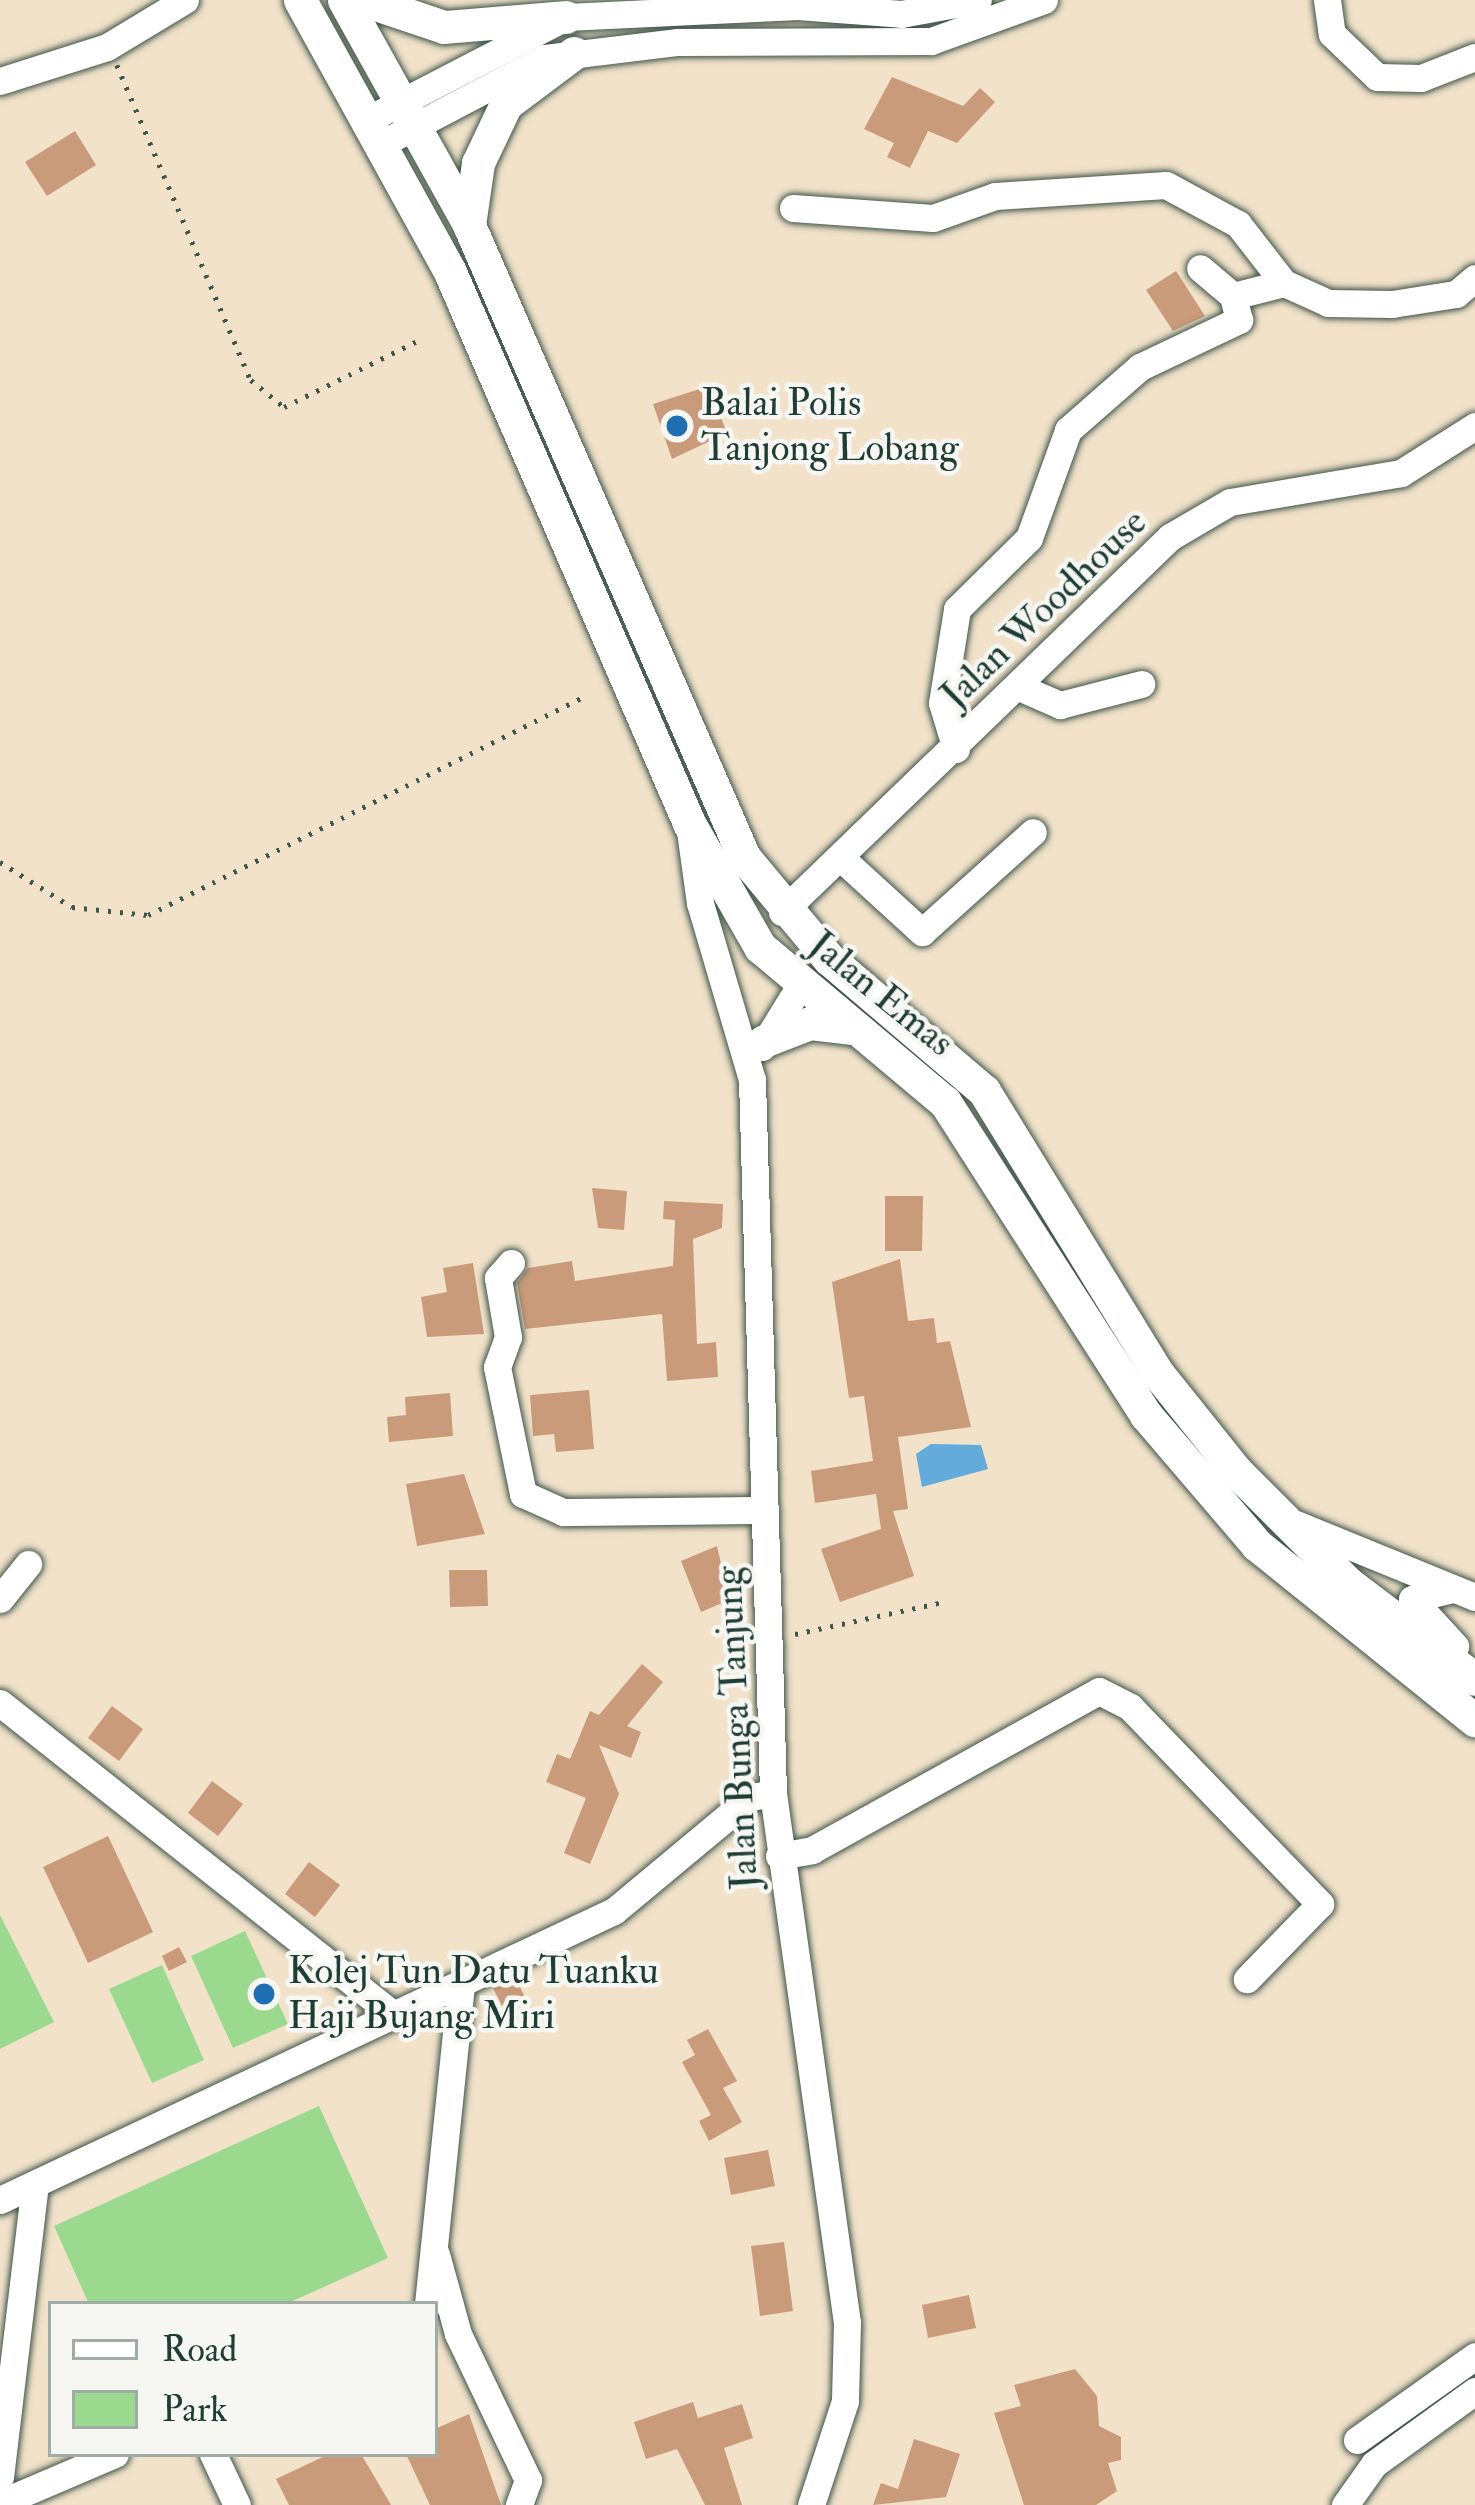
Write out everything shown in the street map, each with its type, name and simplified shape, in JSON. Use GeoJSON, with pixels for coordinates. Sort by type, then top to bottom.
{"type":"FeatureCollection","features":[{"type":"Feature","properties":{"kind":"main road","name":"Jalan Emas"},"geometry":{"type":"LineString","coordinates":[[300,0],[542,470],[689,823],[723,893],[799,988],[915,1071],[973,1136],[1187,1468],[1334,1616],[1475,1720]]}},
{"type":"Feature","properties":{"kind":"main road","name":"Jalan Emas"},"geometry":{"type":"LineString","coordinates":[[344,0],[469,225],[712,789],[782,912],[984,1090],[1160,1375],[1281,1518],[1475,1679]]}},
{"type":"Feature","properties":{"kind":"main road"},"geometry":{"type":"LineString","coordinates":[[364,0],[444,27],[566,17]]}},
{"type":"Feature","properties":{"kind":"main road"},"geometry":{"type":"LineString","coordinates":[[469,225],[478,163],[506,104],[574,52]]}},
{"type":"Feature","properties":{"kind":"main road"},"geometry":{"type":"LineString","coordinates":[[782,912],[806,953],[799,988]]}},
{"type":"Feature","properties":{"kind":"main road"},"geometry":{"type":"LineString","coordinates":[[764,1041],[810,1023],[853,1028]]}},
{"type":"Feature","properties":{"kind":"street"},"geometry":{"type":"LineString","coordinates":[[0,81],[107,47],[185,0]]}},
{"type":"Feature","properties":{"kind":"street"},"geometry":{"type":"LineString","coordinates":[[372,133],[566,17],[798,6],[902,14],[978,0]]}},
{"type":"Feature","properties":{"kind":"street"},"geometry":{"type":"LineString","coordinates":[[408,114],[520,66],[574,52],[931,41],[1044,0]]}},
{"type":"Feature","properties":{"kind":"street"},"geometry":{"type":"LineString","coordinates":[[1327,0],[1331,34],[1377,77],[1421,78],[1475,57]]}},
{"type":"Feature","properties":{"kind":"street"},"geometry":{"type":"LineString","coordinates":[[793,208],[933,218],[995,196],[1166,185],[1238,224],[1284,283],[1328,303],[1392,304],[1456,294],[1475,278]]}},
{"type":"Feature","properties":{"kind":"street"},"geometry":{"type":"LineString","coordinates":[[956,749],[942,703],[958,609],[1029,538],[1068,430],[1140,367],[1239,320],[1234,296],[1200,268]]}},
{"type":"Feature","properties":{"kind":"street"},"geometry":{"type":"LineString","coordinates":[[1234,296],[1284,283]]}},
{"type":"Feature","properties":{"kind":"street","name":"Jalan Woodhouse"},"geometry":{"type":"LineString","coordinates":[[782,912],[1197,519],[1230,502],[1401,473],[1475,426]]}},
{"type":"Feature","properties":{"kind":"street"},"geometry":{"type":"LineString","coordinates":[[1021,688],[1060,705],[1142,683]]}},
{"type":"Feature","properties":{"kind":"street"},"geometry":{"type":"LineString","coordinates":[[689,823],[700,903],[752,1080]]}},
{"type":"Feature","properties":{"kind":"street"},"geometry":{"type":"LineString","coordinates":[[841,858],[922,932],[1033,832]]}},
{"type":"Feature","properties":{"kind":"street"},"geometry":{"type":"LineString","coordinates":[[752,1080],[764,1041],[799,988]]}},
{"type":"Feature","properties":{"kind":"street","name":"Jalan Bunga Tanjung"},"geometry":{"type":"LineString","coordinates":[[752,1080],[773,1793],[850,2371],[811,2505]]}},
{"type":"Feature","properties":{"kind":"street"},"geometry":{"type":"LineString","coordinates":[[511,1263],[498,1278],[508,1336],[497,1367],[523,1494],[563,1512],[765,1510]]}},
{"type":"Feature","properties":{"kind":"street"},"geometry":{"type":"LineString","coordinates":[[1281,1518],[1469,1593]]}},
{"type":"Feature","properties":{"kind":"street"},"geometry":{"type":"LineString","coordinates":[[0,1599],[28,1564]]}},
{"type":"Feature","properties":{"kind":"street"},"geometry":{"type":"LineString","coordinates":[[1469,1593],[1428,1588],[1412,1599],[1475,1661]]}},
{"type":"Feature","properties":{"kind":"street"},"geometry":{"type":"LineString","coordinates":[[779,1856],[812,1850],[1099,1691],[1130,1707],[1327,1911],[1247,1979]]}},
{"type":"Feature","properties":{"kind":"street"},"geometry":{"type":"LineString","coordinates":[[0,1703],[395,2016]]}},
{"type":"Feature","properties":{"kind":"street"},"geometry":{"type":"LineString","coordinates":[[0,2200],[614,1911],[751,1797],[773,1793]]}},
{"type":"Feature","properties":{"kind":"street"},"geometry":{"type":"LineString","coordinates":[[428,2301],[461,1985]]}},
{"type":"Feature","properties":{"kind":"street"},"geometry":{"type":"LineString","coordinates":[[0,2477],[34,2184]]}},
{"type":"Feature","properties":{"kind":"street"},"geometry":{"type":"LineString","coordinates":[[434,2248],[483,2385],[528,2480],[519,2505]]}},
{"type":"Feature","properties":{"kind":"street"},"geometry":{"type":"LineString","coordinates":[[1358,2440],[1475,2356]]}},
{"type":"Feature","properties":{"kind":"street"},"geometry":{"type":"LineString","coordinates":[[1345,2505],[1374,2464],[1475,2391]]}},
{"type":"Feature","properties":{"kind":"street"},"geometry":{"type":"LineString","coordinates":[[0,2503],[108,2457]]}},
{"type":"Feature","properties":{"kind":"street"},"geometry":{"type":"LineString","coordinates":[[214,2457],[237,2505]]}},
{"type":"Feature","properties":{"kind":"path"},"geometry":{"type":"LineString","coordinates":[[107,47],[175,181],[251,380],[284,407],[418,340]]}},
{"type":"Feature","properties":{"kind":"path"},"geometry":{"type":"LineString","coordinates":[[0,862],[73,907],[148,916],[582,698]]}},
{"type":"Feature","properties":{"kind":"path"},"geometry":{"type":"LineString","coordinates":[[771,1636],[943,1602]]}},
{"type":"Feature","properties":{"kind":"green space"},"geometry":{"type":"Polygon","coordinates":[[[0,1915],[54,2022],[0,2049],[0,1915]]]}},
{"type":"Feature","properties":{"kind":"green space"},"geometry":{"type":"Polygon","coordinates":[[[245,1931],[288,2024],[233,2048],[191,1956],[245,1931]]]}},
{"type":"Feature","properties":{"kind":"green space"},"geometry":{"type":"Polygon","coordinates":[[[162,1965],[204,2060],[152,2083],[109,1989],[162,1965]]]}},
{"type":"Feature","properties":{"kind":"green space"},"geometry":{"type":"Polygon","coordinates":[[[319,2106],[388,2258],[293,2301],[88,2301],[54,2226],[319,2106]]]}},
{"type":"Feature","properties":{"kind":"water"},"geometry":{"type":"Polygon","coordinates":[[[931,1444],[981,1445],[988,1469],[922,1487],[916,1454],[931,1444]]]}},
{"type":"Feature","properties":{"kind":"building"},"geometry":{"type":"Polygon","coordinates":[[[892,77],[963,106],[980,88],[995,102],[957,143],[928,131],[910,168],[887,157],[894,143],[864,129],[892,77]]]}},
{"type":"Feature","properties":{"kind":"building"},"geometry":{"type":"Polygon","coordinates":[[[75,131],[96,165],[47,196],[25,162],[75,131]]]}},
{"type":"Feature","properties":{"kind":"building"},"geometry":{"type":"Polygon","coordinates":[[[1176,271],[1205,316],[1173,331],[1146,290],[1176,271]]]}},
{"type":"Feature","properties":{"kind":"building"},"geometry":{"type":"Polygon","coordinates":[[[709,386],[727,433],[672,459],[653,404],[709,386]]]}},
{"type":"Feature","properties":{"kind":"building"},"geometry":{"type":"Polygon","coordinates":[[[592,1188],[627,1191],[624,1230],[598,1228],[592,1188]]]}},
{"type":"Feature","properties":{"kind":"building"},"geometry":{"type":"Polygon","coordinates":[[[885,1196],[923,1196],[922,1251],[885,1251],[885,1196]]]}},
{"type":"Feature","properties":{"kind":"building"},"geometry":{"type":"Polygon","coordinates":[[[664,1201],[723,1204],[722,1228],[693,1239],[697,1344],[716,1342],[718,1377],[667,1381],[662,1314],[525,1329],[517,1283],[528,1268],[572,1261],[575,1281],[673,1266],[675,1220],[663,1219],[664,1201]]]}},
{"type":"Feature","properties":{"kind":"building"},"geometry":{"type":"Polygon","coordinates":[[[900,1259],[908,1321],[934,1318],[937,1343],[950,1341],[971,1427],[898,1437],[908,1509],[893,1511],[914,1576],[840,1602],[821,1549],[881,1529],[876,1494],[815,1503],[811,1471],[873,1461],[864,1396],[849,1398],[832,1282],[900,1259]]]}},
{"type":"Feature","properties":{"kind":"building"},"geometry":{"type":"Polygon","coordinates":[[[473,1263],[484,1334],[427,1337],[421,1297],[447,1292],[443,1268],[473,1263]]]}},
{"type":"Feature","properties":{"kind":"building"},"geometry":{"type":"Polygon","coordinates":[[[589,1390],[594,1449],[556,1452],[554,1434],[533,1436],[530,1395],[589,1390]]]}},
{"type":"Feature","properties":{"kind":"building"},"geometry":{"type":"Polygon","coordinates":[[[450,1393],[453,1436],[389,1442],[387,1417],[406,1415],[405,1397],[450,1393]]]}},
{"type":"Feature","properties":{"kind":"building"},"geometry":{"type":"Polygon","coordinates":[[[464,1474],[485,1534],[417,1546],[406,1484],[464,1474]]]}},
{"type":"Feature","properties":{"kind":"building"},"geometry":{"type":"Polygon","coordinates":[[[717,1546],[729,1600],[701,1612],[681,1561],[717,1546]]]}},
{"type":"Feature","properties":{"kind":"building"},"geometry":{"type":"Polygon","coordinates":[[[449,1570],[487,1570],[488,1606],[450,1607],[449,1570]]]}},
{"type":"Feature","properties":{"kind":"building"},"geometry":{"type":"Polygon","coordinates":[[[642,1664],[663,1682],[627,1726],[641,1732],[631,1758],[599,1745],[619,1794],[590,1864],[564,1853],[586,1798],[546,1782],[557,1754],[570,1759],[590,1711],[599,1715],[642,1664]]]}},
{"type":"Feature","properties":{"kind":"building"},"geometry":{"type":"Polygon","coordinates":[[[112,1706],[143,1729],[119,1761],[88,1738],[112,1706]]]}},
{"type":"Feature","properties":{"kind":"building"},"geometry":{"type":"Polygon","coordinates":[[[212,1781],[243,1804],[218,1836],[188,1813],[212,1781]]]}},
{"type":"Feature","properties":{"kind":"building"},"geometry":{"type":"Polygon","coordinates":[[[108,1836],[153,1932],[88,1963],[43,1867],[108,1836]]]}},
{"type":"Feature","properties":{"kind":"building"},"geometry":{"type":"Polygon","coordinates":[[[309,1862],[340,1885],[315,1917],[285,1894],[309,1862]]]}},
{"type":"Feature","properties":{"kind":"building"},"geometry":{"type":"Polygon","coordinates":[[[179,1947],[187,1962],[169,1971],[162,1956],[179,1947]]]}},
{"type":"Feature","properties":{"kind":"building"},"geometry":{"type":"Polygon","coordinates":[[[515,1977],[527,2001],[505,2012],[493,1988],[515,1977]]]}},
{"type":"Feature","properties":{"kind":"building"},"geometry":{"type":"Polygon","coordinates":[[[708,2029],[737,2081],[723,2088],[742,2122],[709,2141],[699,2121],[711,2115],[682,2062],[695,2055],[687,2040],[708,2029]]]}},
{"type":"Feature","properties":{"kind":"building"},"geometry":{"type":"Polygon","coordinates":[[[768,2150],[775,2186],[731,2195],[724,2158],[768,2150]]]}},
{"type":"Feature","properties":{"kind":"building"},"geometry":{"type":"Polygon","coordinates":[[[784,2242],[793,2311],[760,2316],[751,2246],[784,2242]]]}},
{"type":"Feature","properties":{"kind":"building"},"geometry":{"type":"Polygon","coordinates":[[[969,2295],[976,2328],[928,2338],[922,2305],[969,2295]]]}},
{"type":"Feature","properties":{"kind":"building"},"geometry":{"type":"Polygon","coordinates":[[[1075,2369],[1097,2396],[1099,2426],[1121,2437],[1121,2460],[1108,2463],[1117,2491],[1096,2505],[1024,2505],[994,2413],[1021,2406],[1014,2385],[1075,2369]]]}},
{"type":"Feature","properties":{"kind":"building"},"geometry":{"type":"Polygon","coordinates":[[[693,2402],[698,2418],[742,2404],[753,2438],[724,2448],[742,2505],[705,2505],[677,2449],[646,2459],[634,2422],[693,2402]]]}},
{"type":"Feature","properties":{"kind":"building"},"geometry":{"type":"Polygon","coordinates":[[[469,2414],[501,2505],[430,2505],[407,2457],[438,2457],[438,2428],[469,2414]]]}},
{"type":"Feature","properties":{"kind":"building"},"geometry":{"type":"Polygon","coordinates":[[[914,2439],[960,2454],[946,2497],[873,2505],[881,2483],[898,2489],[914,2439]]]}},
{"type":"Feature","properties":{"kind":"building"},"geometry":{"type":"Polygon","coordinates":[[[323,2457],[363,2457],[391,2505],[289,2505],[276,2479],[323,2457]]]}},
{"type":"Feature","properties":{"kind":"place","name":"Balai Polis Tanjong Lobang"},"geometry":{"type":"Point","coordinates":[677,426]}},
{"type":"Feature","properties":{"kind":"place","name":"Kolej Tun Datu Tuanku Haji Bujang Miri"},"geometry":{"type":"Point","coordinates":[264,1994]}}]}
